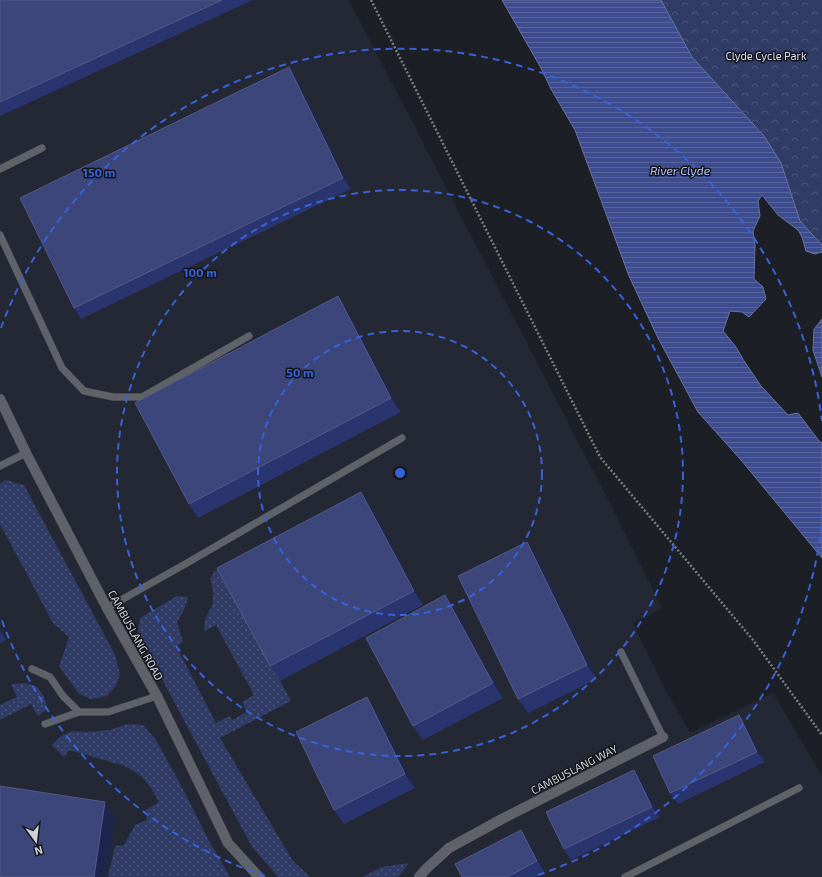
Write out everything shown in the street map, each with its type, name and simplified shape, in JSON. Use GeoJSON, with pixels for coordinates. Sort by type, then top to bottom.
{"type":"FeatureCollection","features":[{"type":"Feature","properties":{"kind":"street","name":"CAMBUSLANG ROAD"},"geometry":{"type":"LineString","coordinates":[[0,399],[26,453],[107,608],[157,696],[228,843],[259,877]]}},
{"type":"Feature","properties":{"kind":"street","name":"CAMBUSLANG WAY"},"geometry":{"type":"LineString","coordinates":[[419,877],[429,873],[449,848],[502,819],[663,737]]}},
{"type":"Feature","properties":{"kind":"lane"},"geometry":{"type":"LineString","coordinates":[[0,169],[42,148]]}},
{"type":"Feature","properties":{"kind":"lane"},"geometry":{"type":"LineString","coordinates":[[0,235],[62,368],[84,391],[113,397],[142,397],[249,336]]}},
{"type":"Feature","properties":{"kind":"lane"},"geometry":{"type":"LineString","coordinates":[[107,608],[193,560],[402,438]]}},
{"type":"Feature","properties":{"kind":"lane"},"geometry":{"type":"LineString","coordinates":[[0,466],[26,453]]}},
{"type":"Feature","properties":{"kind":"lane","name":"CAMBUSLANG WAY"},"geometry":{"type":"LineString","coordinates":[[621,652],[663,737]]}},
{"type":"Feature","properties":{"kind":"lane"},"geometry":{"type":"LineString","coordinates":[[32,669],[50,677],[63,696],[79,712]]}},
{"type":"Feature","properties":{"kind":"lane"},"geometry":{"type":"LineString","coordinates":[[45,724],[79,712],[108,712],[157,696]]}},
{"type":"Feature","properties":{"kind":"lane"},"geometry":{"type":"LineString","coordinates":[[624,877],[799,788]]}},
{"type":"Feature","properties":{"kind":"path"},"geometry":{"type":"LineString","coordinates":[[371,0],[600,457],[753,640],[822,735]]}},
{"type":"Feature","properties":{"kind":"shaded area"},"geometry":{"type":"Polygon","coordinates":[[[0,0],[349,0],[613,509],[662,608],[633,623],[667,692],[690,733],[773,693],[822,776],[822,877],[0,877],[0,0]]]}},
{"type":"Feature","properties":{"kind":"green space","name":"Clyde Cycle Park"},"geometry":{"type":"Polygon","coordinates":[[[661,0],[822,0],[822,245],[800,221],[781,163],[764,136],[692,57],[661,0]]]}},
{"type":"Feature","properties":{"kind":"green space"},"geometry":{"type":"Polygon","coordinates":[[[6,480],[24,485],[115,655],[120,674],[116,686],[107,696],[91,699],[79,694],[59,666],[69,637],[53,623],[0,524],[0,484],[6,480]]]}},
{"type":"Feature","properties":{"kind":"green space"},"geometry":{"type":"Polygon","coordinates":[[[239,558],[227,582],[291,701],[220,738],[293,861],[310,877],[278,877],[252,847],[142,642],[138,631],[140,618],[177,596],[188,597],[184,610],[177,622],[183,642],[176,646],[216,723],[229,716],[232,720],[247,712],[242,702],[254,695],[216,625],[204,631],[205,620],[213,603],[213,591],[210,579],[215,571],[239,558]]]}},
{"type":"Feature","properties":{"kind":"green space"},"geometry":{"type":"Polygon","coordinates":[[[24,683],[36,686],[44,696],[47,709],[38,716],[31,704],[0,720],[0,705],[17,697],[11,684],[24,683]]]}},
{"type":"Feature","properties":{"kind":"green space"},"geometry":{"type":"Polygon","coordinates":[[[127,724],[143,725],[156,740],[208,839],[230,877],[108,877],[115,846],[124,845],[135,825],[147,820],[146,810],[159,802],[151,788],[141,776],[125,766],[69,750],[64,757],[52,745],[61,736],[73,731],[88,732],[110,730],[127,724]]]}},
{"type":"Feature","properties":{"kind":"green space"},"geometry":{"type":"Polygon","coordinates":[[[409,863],[398,877],[363,877],[381,867],[409,863]]]}},
{"type":"Feature","properties":{"kind":"water","name":"River Clyde"},"geometry":{"type":"Polygon","coordinates":[[[502,0],[661,0],[692,57],[764,136],[781,163],[800,221],[822,245],[822,253],[815,254],[806,251],[802,237],[798,230],[778,215],[762,195],[758,201],[760,216],[753,231],[755,245],[754,279],[763,287],[766,299],[749,317],[742,312],[730,311],[723,331],[736,347],[761,386],[788,415],[798,413],[822,443],[822,558],[741,460],[698,412],[658,338],[629,276],[575,130],[502,0]]]}},
{"type":"Feature","properties":{"kind":"water"},"geometry":{"type":"Polygon","coordinates":[[[822,319],[822,377],[813,350],[814,329],[822,319]]]}},
{"type":"Feature","properties":{"kind":"building"},"geometry":{"type":"Polygon","coordinates":[[[0,0],[222,0],[0,102],[0,0]]]}},
{"type":"Feature","properties":{"kind":"building"},"geometry":{"type":"Polygon","coordinates":[[[289,67],[343,178],[74,308],[20,198],[289,67]]]}},
{"type":"Feature","properties":{"kind":"building"},"geometry":{"type":"Polygon","coordinates":[[[338,296],[391,398],[189,504],[135,403],[338,296]]]}},
{"type":"Feature","properties":{"kind":"building"},"geometry":{"type":"Polygon","coordinates":[[[361,492],[414,591],[270,666],[217,568],[361,492]]]}},
{"type":"Feature","properties":{"kind":"building"},"geometry":{"type":"Polygon","coordinates":[[[527,542],[587,665],[518,699],[458,576],[527,542]]]}},
{"type":"Feature","properties":{"kind":"building"},"geometry":{"type":"Polygon","coordinates":[[[445,595],[493,683],[413,726],[366,638],[445,595]]]}},
{"type":"Feature","properties":{"kind":"building"},"geometry":{"type":"Polygon","coordinates":[[[367,697],[405,774],[334,810],[296,732],[367,697]]]}},
{"type":"Feature","properties":{"kind":"building"},"geometry":{"type":"Polygon","coordinates":[[[739,715],[757,752],[670,793],[653,756],[739,715]]]}},
{"type":"Feature","properties":{"kind":"building"},"geometry":{"type":"Polygon","coordinates":[[[634,770],[652,807],[564,849],[546,812],[634,770]]]}},
{"type":"Feature","properties":{"kind":"building"},"geometry":{"type":"Polygon","coordinates":[[[0,786],[105,802],[94,877],[0,877],[0,786]]]}},
{"type":"Feature","properties":{"kind":"building"},"geometry":{"type":"Polygon","coordinates":[[[521,830],[537,861],[507,877],[462,877],[455,864],[521,830]]]}}]}
